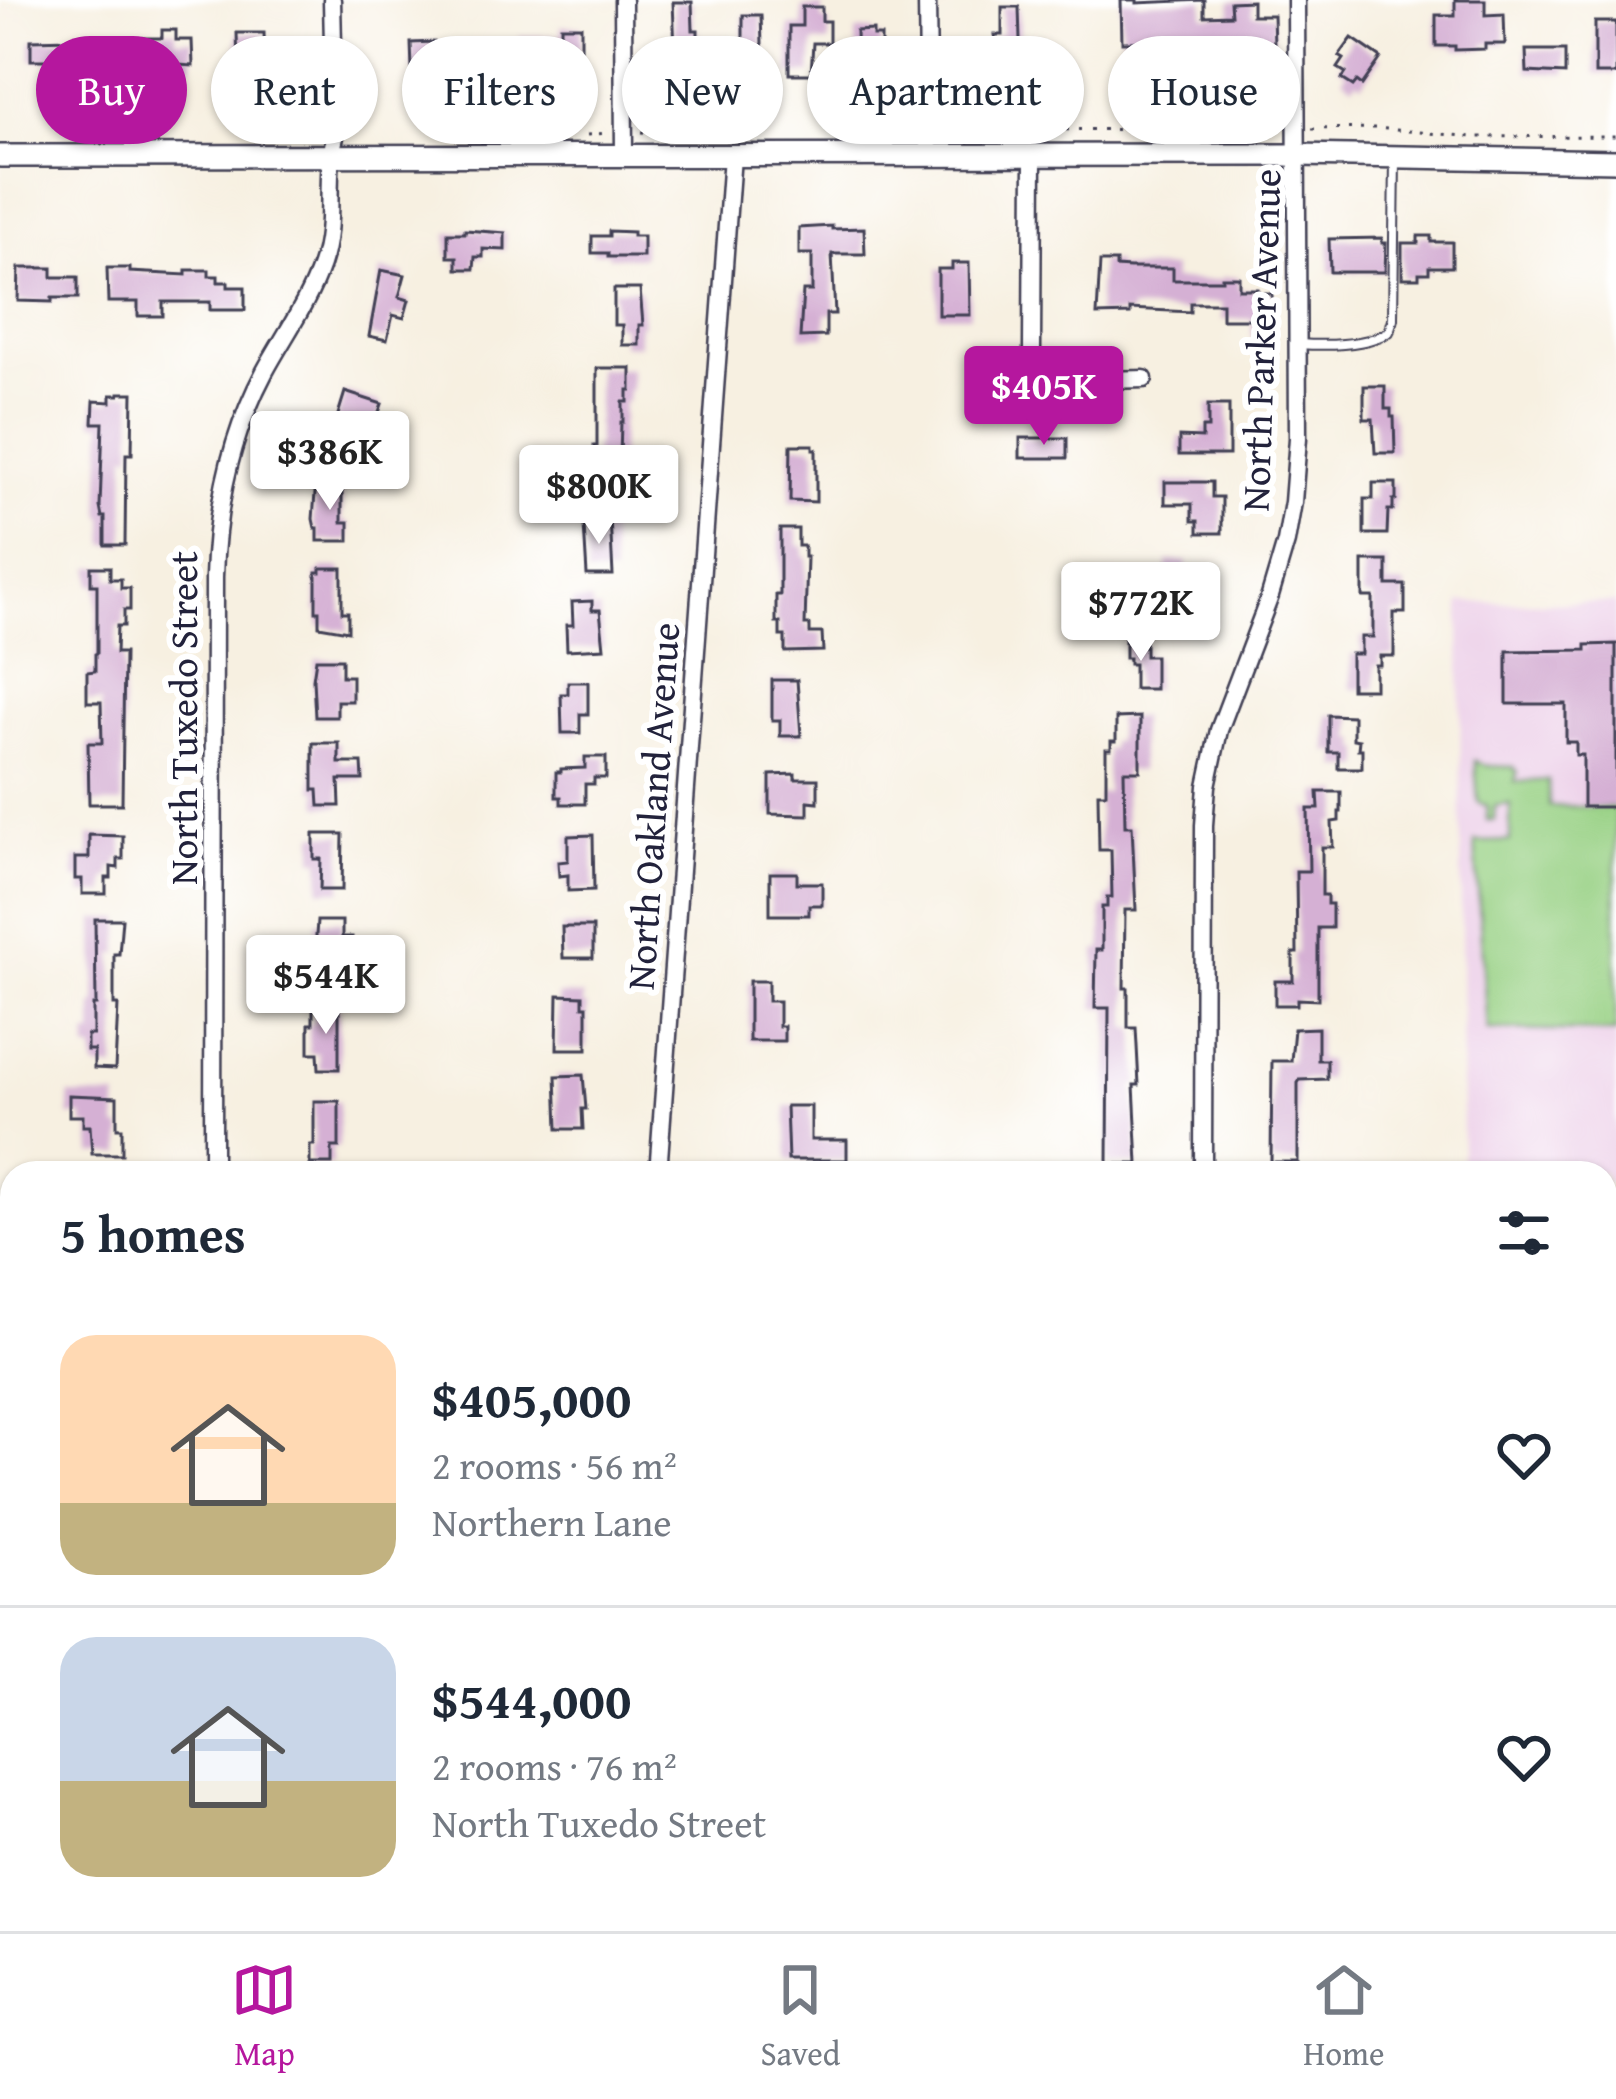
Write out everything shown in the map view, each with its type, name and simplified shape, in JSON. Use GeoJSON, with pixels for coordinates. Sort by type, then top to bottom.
{"type":"FeatureCollection","features":[{"type":"Feature","properties":{"kind":"street","name":"North Tuxedo Street"},"geometry":{"type":"LineString","coordinates":[[213,1161],[217,528],[231,457],[246,412],[320,268],[330,222],[330,156],[335,136],[332,0]]}},
{"type":"Feature","properties":{"kind":"street"},"geometry":{"type":"LineString","coordinates":[[623,0],[625,156]]}},
{"type":"Feature","properties":{"kind":"street"},"geometry":{"type":"LineString","coordinates":[[927,0],[929,156]]}},
{"type":"Feature","properties":{"kind":"street","name":"North Parker Avenue"},"geometry":{"type":"LineString","coordinates":[[1203,1161],[1207,786],[1219,730],[1270,596],[1289,527],[1298,454],[1296,0]]}},
{"type":"Feature","properties":{"kind":"street"},"geometry":{"type":"LineString","coordinates":[[1033,155],[1035,364],[1054,379],[1144,380]]}},
{"type":"Feature","properties":{"kind":"street"},"geometry":{"type":"LineString","coordinates":[[0,156],[1298,155],[1616,161]]}},
{"type":"Feature","properties":{"kind":"street","name":"North Oakland Avenue"},"geometry":{"type":"LineString","coordinates":[[659,1161],[732,156]]}},
{"type":"Feature","properties":{"kind":"lane"},"geometry":{"type":"LineString","coordinates":[[1298,344],[1350,343],[1389,332],[1395,156]]}},
{"type":"Feature","properties":{"kind":"path"},"geometry":{"type":"LineString","coordinates":[[1306,129],[1616,136]]}},
{"type":"Feature","properties":{"kind":"shaded area"},"geometry":{"type":"Polygon","coordinates":[[[1460,602],[1616,603],[1616,1161],[1462,1161],[1460,602]]]}},
{"type":"Feature","properties":{"kind":"green space"},"geometry":{"type":"Polygon","coordinates":[[[1475,761],[1513,767],[1515,782],[1548,780],[1549,806],[1616,807],[1616,1032],[1487,1030],[1475,842],[1510,841],[1510,804],[1495,806],[1494,820],[1487,820],[1487,806],[1478,802],[1475,761]]]}},
{"type":"Feature","properties":{"kind":"building"},"geometry":{"type":"Polygon","coordinates":[[[1121,0],[1204,0],[1204,16],[1231,15],[1230,2],[1252,1],[1252,15],[1273,15],[1274,36],[1122,36],[1121,0]]]}},
{"type":"Feature","properties":{"kind":"building"},"geometry":{"type":"Polygon","coordinates":[[[1455,0],[1485,0],[1485,15],[1504,14],[1505,44],[1455,50],[1455,46],[1436,46],[1436,15],[1455,15],[1455,0]]]}},
{"type":"Feature","properties":{"kind":"building"},"geometry":{"type":"Polygon","coordinates":[[[673,2],[692,2],[693,30],[698,30],[698,36],[674,36],[673,2]]]}},
{"type":"Feature","properties":{"kind":"building"},"geometry":{"type":"Polygon","coordinates":[[[802,7],[822,7],[829,36],[807,36],[807,74],[789,74],[789,26],[802,26],[802,7]]]}},
{"type":"Feature","properties":{"kind":"building"},"geometry":{"type":"Polygon","coordinates":[[[1002,7],[1019,7],[1020,36],[995,36],[1002,35],[1002,7]]]}},
{"type":"Feature","properties":{"kind":"building"},"geometry":{"type":"Polygon","coordinates":[[[743,15],[761,15],[762,36],[743,36],[743,15]]]}},
{"type":"Feature","properties":{"kind":"building"},"geometry":{"type":"Polygon","coordinates":[[[1595,22],[1616,22],[1616,74],[1595,74],[1595,22]]]}},
{"type":"Feature","properties":{"kind":"building"},"geometry":{"type":"Polygon","coordinates":[[[561,26],[581,26],[581,36],[561,36],[561,26]]]}},
{"type":"Feature","properties":{"kind":"building"},"geometry":{"type":"Polygon","coordinates":[[[873,30],[873,36],[856,36],[856,31],[873,30]]]}},
{"type":"Feature","properties":{"kind":"building"},"geometry":{"type":"Polygon","coordinates":[[[1352,38],[1381,58],[1362,85],[1342,79],[1346,73],[1338,68],[1344,59],[1339,56],[1352,38]]]}},
{"type":"Feature","properties":{"kind":"building"},"geometry":{"type":"Polygon","coordinates":[[[31,40],[36,40],[36,60],[31,60],[31,40]]]}},
{"type":"Feature","properties":{"kind":"building"},"geometry":{"type":"Polygon","coordinates":[[[187,40],[192,40],[193,66],[187,66],[187,40]]]}},
{"type":"Feature","properties":{"kind":"building"},"geometry":{"type":"Polygon","coordinates":[[[1526,50],[1565,50],[1565,74],[1527,72],[1526,50]]]}},
{"type":"Feature","properties":{"kind":"building"},"geometry":{"type":"Polygon","coordinates":[[[799,228],[864,228],[865,254],[832,254],[835,314],[826,314],[826,336],[800,337],[803,291],[812,291],[812,254],[799,254],[799,228]]]}},
{"type":"Feature","properties":{"kind":"building"},"geometry":{"type":"Polygon","coordinates":[[[609,231],[643,236],[643,257],[592,253],[592,236],[609,236],[609,231]]]}},
{"type":"Feature","properties":{"kind":"building"},"geometry":{"type":"Polygon","coordinates":[[[448,233],[505,233],[505,250],[483,249],[483,257],[475,257],[474,269],[457,269],[457,257],[448,257],[448,233]]]}},
{"type":"Feature","properties":{"kind":"building"},"geometry":{"type":"Polygon","coordinates":[[[1418,236],[1431,236],[1431,242],[1452,242],[1452,267],[1429,267],[1429,273],[1419,273],[1419,278],[1402,278],[1402,243],[1418,243],[1418,236]]]}},
{"type":"Feature","properties":{"kind":"building"},"geometry":{"type":"Polygon","coordinates":[[[1382,238],[1385,272],[1330,272],[1329,239],[1382,238]]]}},
{"type":"Feature","properties":{"kind":"building"},"geometry":{"type":"Polygon","coordinates":[[[1100,262],[1116,262],[1116,267],[1173,268],[1173,280],[1239,277],[1239,289],[1272,293],[1272,340],[1252,340],[1252,319],[1222,319],[1222,303],[1190,303],[1190,312],[1130,309],[1130,314],[1097,315],[1100,262]]]}},
{"type":"Feature","properties":{"kind":"building"},"geometry":{"type":"Polygon","coordinates":[[[952,263],[969,263],[970,315],[938,315],[938,269],[952,269],[952,263]]]}},
{"type":"Feature","properties":{"kind":"building"},"geometry":{"type":"Polygon","coordinates":[[[19,268],[52,268],[52,277],[78,277],[78,298],[18,301],[19,268]]]}},
{"type":"Feature","properties":{"kind":"building"},"geometry":{"type":"Polygon","coordinates":[[[107,268],[186,275],[186,270],[209,270],[209,276],[218,276],[218,282],[228,282],[228,287],[245,287],[245,310],[210,310],[210,302],[163,302],[163,316],[138,316],[138,302],[108,302],[107,268]]]}},
{"type":"Feature","properties":{"kind":"building"},"geometry":{"type":"Polygon","coordinates":[[[381,270],[405,275],[399,297],[409,300],[404,318],[393,315],[387,340],[369,336],[381,270]]]}},
{"type":"Feature","properties":{"kind":"building"},"geometry":{"type":"Polygon","coordinates":[[[614,289],[640,289],[643,325],[639,325],[639,345],[622,345],[622,325],[614,325],[614,289]]]}},
{"type":"Feature","properties":{"kind":"building"},"geometry":{"type":"Polygon","coordinates":[[[597,368],[631,368],[631,390],[628,402],[623,402],[621,422],[619,498],[600,497],[600,489],[594,489],[597,368]]]}},
{"type":"Feature","properties":{"kind":"building"},"geometry":{"type":"Polygon","coordinates":[[[1364,386],[1385,386],[1385,409],[1391,409],[1394,417],[1395,453],[1375,453],[1373,419],[1364,419],[1364,386]]]}},
{"type":"Feature","properties":{"kind":"building"},"geometry":{"type":"Polygon","coordinates":[[[345,392],[382,404],[375,424],[362,420],[347,452],[328,447],[345,392]]]}},
{"type":"Feature","properties":{"kind":"building"},"geometry":{"type":"Polygon","coordinates":[[[133,393],[132,454],[126,454],[125,545],[105,545],[105,517],[100,507],[103,423],[93,423],[94,401],[111,402],[111,395],[133,393]]]}},
{"type":"Feature","properties":{"kind":"building"},"geometry":{"type":"Polygon","coordinates":[[[1208,405],[1229,405],[1229,455],[1179,455],[1179,437],[1202,438],[1202,428],[1208,428],[1208,405]]]}},
{"type":"Feature","properties":{"kind":"building"},"geometry":{"type":"Polygon","coordinates":[[[1020,438],[1067,438],[1067,458],[1020,458],[1020,438]]]}},
{"type":"Feature","properties":{"kind":"building"},"geometry":{"type":"Polygon","coordinates":[[[791,445],[816,449],[816,502],[790,501],[791,445]]]}},
{"type":"Feature","properties":{"kind":"building"},"geometry":{"type":"Polygon","coordinates":[[[316,481],[339,481],[342,522],[349,522],[349,541],[318,541],[313,519],[316,481]]]}},
{"type":"Feature","properties":{"kind":"building"},"geometry":{"type":"Polygon","coordinates":[[[1165,482],[1212,482],[1212,497],[1222,497],[1222,533],[1198,533],[1192,504],[1165,504],[1165,482]]]}},
{"type":"Feature","properties":{"kind":"building"},"geometry":{"type":"Polygon","coordinates":[[[1373,483],[1396,483],[1387,534],[1364,534],[1364,499],[1373,499],[1373,483]]]}},
{"type":"Feature","properties":{"kind":"building"},"geometry":{"type":"Polygon","coordinates":[[[610,517],[613,575],[587,575],[584,525],[592,525],[592,518],[610,517]]]}},
{"type":"Feature","properties":{"kind":"building"},"geometry":{"type":"Polygon","coordinates":[[[780,529],[798,529],[798,546],[804,546],[805,625],[810,625],[810,633],[822,633],[823,651],[785,652],[785,636],[780,636],[780,623],[776,623],[780,529]]]}},
{"type":"Feature","properties":{"kind":"building"},"geometry":{"type":"Polygon","coordinates":[[[1167,561],[1187,561],[1187,611],[1157,611],[1157,594],[1161,586],[1167,586],[1167,561]]]}},
{"type":"Feature","properties":{"kind":"building"},"geometry":{"type":"Polygon","coordinates":[[[1363,561],[1387,561],[1387,585],[1405,585],[1405,613],[1394,613],[1394,656],[1380,656],[1375,689],[1351,689],[1351,654],[1361,654],[1361,637],[1373,637],[1373,597],[1363,597],[1363,561]]]}},
{"type":"Feature","properties":{"kind":"building"},"geometry":{"type":"Polygon","coordinates":[[[91,567],[110,567],[110,579],[121,579],[121,588],[130,588],[130,610],[124,610],[124,626],[117,626],[116,653],[124,653],[122,804],[89,804],[88,743],[102,743],[101,702],[87,702],[87,672],[95,671],[97,653],[97,585],[91,585],[91,567]]]}},
{"type":"Feature","properties":{"kind":"building"},"geometry":{"type":"Polygon","coordinates":[[[342,568],[342,612],[348,612],[348,631],[319,626],[316,572],[342,568]]]}},
{"type":"Feature","properties":{"kind":"building"},"geometry":{"type":"Polygon","coordinates":[[[592,601],[592,610],[600,610],[604,648],[567,650],[572,602],[592,601]]]}},
{"type":"Feature","properties":{"kind":"building"},"geometry":{"type":"Polygon","coordinates":[[[1125,638],[1145,639],[1145,656],[1155,656],[1155,689],[1134,689],[1134,664],[1125,658],[1125,638]]]}},
{"type":"Feature","properties":{"kind":"building"},"geometry":{"type":"Polygon","coordinates":[[[1616,644],[1616,807],[1583,807],[1583,755],[1576,755],[1576,742],[1566,742],[1566,704],[1507,704],[1507,651],[1586,650],[1586,645],[1616,644]]]}},
{"type":"Feature","properties":{"kind":"building"},"geometry":{"type":"Polygon","coordinates":[[[316,659],[342,659],[342,676],[352,676],[352,701],[337,701],[337,717],[315,717],[316,659]]]}},
{"type":"Feature","properties":{"kind":"building"},"geometry":{"type":"Polygon","coordinates":[[[772,680],[797,680],[801,736],[780,736],[780,720],[772,720],[772,680]]]}},
{"type":"Feature","properties":{"kind":"building"},"geometry":{"type":"Polygon","coordinates":[[[568,682],[588,682],[588,714],[580,714],[580,733],[562,733],[561,694],[568,694],[568,682]]]}},
{"type":"Feature","properties":{"kind":"building"},"geometry":{"type":"Polygon","coordinates":[[[1328,715],[1353,716],[1353,739],[1359,740],[1358,749],[1362,749],[1362,768],[1338,768],[1338,752],[1328,752],[1328,715]]]}},
{"type":"Feature","properties":{"kind":"building"},"geometry":{"type":"Polygon","coordinates":[[[1140,717],[1140,771],[1124,771],[1125,826],[1132,826],[1136,910],[1125,910],[1124,988],[1128,988],[1128,1028],[1136,1028],[1138,1161],[1108,1161],[1109,1008],[1095,1008],[1102,907],[1112,897],[1111,850],[1099,850],[1098,793],[1106,793],[1106,749],[1116,741],[1116,718],[1140,717]]]}},
{"type":"Feature","properties":{"kind":"building"},"geometry":{"type":"Polygon","coordinates":[[[313,743],[339,743],[339,763],[362,763],[363,780],[339,780],[340,806],[319,806],[318,790],[313,790],[313,743]]]}},
{"type":"Feature","properties":{"kind":"building"},"geometry":{"type":"Polygon","coordinates":[[[585,757],[606,757],[606,778],[585,784],[585,804],[561,804],[561,797],[556,797],[556,772],[585,768],[585,757]]]}},
{"type":"Feature","properties":{"kind":"building"},"geometry":{"type":"Polygon","coordinates":[[[795,774],[795,779],[818,779],[818,802],[808,801],[808,815],[770,814],[770,775],[795,774]]]}},
{"type":"Feature","properties":{"kind":"building"},"geometry":{"type":"Polygon","coordinates":[[[1318,792],[1341,792],[1341,812],[1339,821],[1332,822],[1333,847],[1322,847],[1322,895],[1332,904],[1332,928],[1318,928],[1318,1000],[1275,1005],[1275,981],[1293,981],[1296,871],[1309,871],[1308,809],[1319,809],[1318,792]]]}},
{"type":"Feature","properties":{"kind":"building"},"geometry":{"type":"Polygon","coordinates":[[[314,834],[343,834],[342,890],[320,890],[321,859],[314,859],[314,834]]]}},
{"type":"Feature","properties":{"kind":"building"},"geometry":{"type":"Polygon","coordinates":[[[89,835],[123,836],[123,859],[118,859],[118,868],[111,867],[106,894],[82,894],[82,879],[75,879],[75,858],[89,858],[89,835]]]}},
{"type":"Feature","properties":{"kind":"building"},"geometry":{"type":"Polygon","coordinates":[[[593,835],[594,890],[568,891],[568,875],[559,876],[558,862],[568,861],[568,836],[593,835]]]}},
{"type":"Feature","properties":{"kind":"building"},"geometry":{"type":"Polygon","coordinates":[[[770,873],[797,873],[797,883],[822,883],[822,905],[809,905],[809,915],[770,915],[770,873]]]}},
{"type":"Feature","properties":{"kind":"building"},"geometry":{"type":"Polygon","coordinates":[[[95,919],[122,919],[119,954],[114,954],[115,1069],[94,1068],[94,1050],[87,1050],[96,1005],[95,919]]]}},
{"type":"Feature","properties":{"kind":"building"},"geometry":{"type":"Polygon","coordinates":[[[317,921],[342,921],[342,937],[352,937],[352,954],[342,954],[342,962],[335,962],[335,980],[313,980],[317,921]]]}},
{"type":"Feature","properties":{"kind":"building"},"geometry":{"type":"Polygon","coordinates":[[[562,927],[593,927],[593,958],[563,958],[562,927]]]}},
{"type":"Feature","properties":{"kind":"building"},"geometry":{"type":"Polygon","coordinates":[[[749,981],[768,981],[768,1001],[779,1001],[784,1041],[749,1041],[749,981]]]}},
{"type":"Feature","properties":{"kind":"building"},"geometry":{"type":"Polygon","coordinates":[[[558,995],[583,996],[587,1049],[557,1049],[558,995]]]}},
{"type":"Feature","properties":{"kind":"building"},"geometry":{"type":"Polygon","coordinates":[[[339,1006],[339,1069],[319,1069],[318,1053],[309,1053],[313,1007],[339,1006]]]}},
{"type":"Feature","properties":{"kind":"building"},"geometry":{"type":"Polygon","coordinates":[[[1318,1028],[1318,1060],[1327,1060],[1327,1079],[1298,1083],[1298,1161],[1271,1161],[1272,1061],[1291,1061],[1294,1029],[1318,1028]]]}},
{"type":"Feature","properties":{"kind":"building"},"geometry":{"type":"Polygon","coordinates":[[[583,1075],[583,1129],[558,1129],[556,1076],[583,1075]]]}},
{"type":"Feature","properties":{"kind":"building"},"geometry":{"type":"Polygon","coordinates":[[[69,1095],[117,1097],[122,1154],[92,1154],[90,1126],[83,1126],[83,1116],[69,1116],[69,1095]]]}},
{"type":"Feature","properties":{"kind":"building"},"geometry":{"type":"Polygon","coordinates":[[[314,1101],[339,1101],[339,1147],[332,1147],[332,1161],[310,1161],[310,1145],[314,1145],[314,1101]]]}},
{"type":"Feature","properties":{"kind":"building"},"geometry":{"type":"Polygon","coordinates":[[[786,1106],[811,1106],[811,1140],[847,1140],[847,1160],[788,1160],[786,1106]]]}}]}
